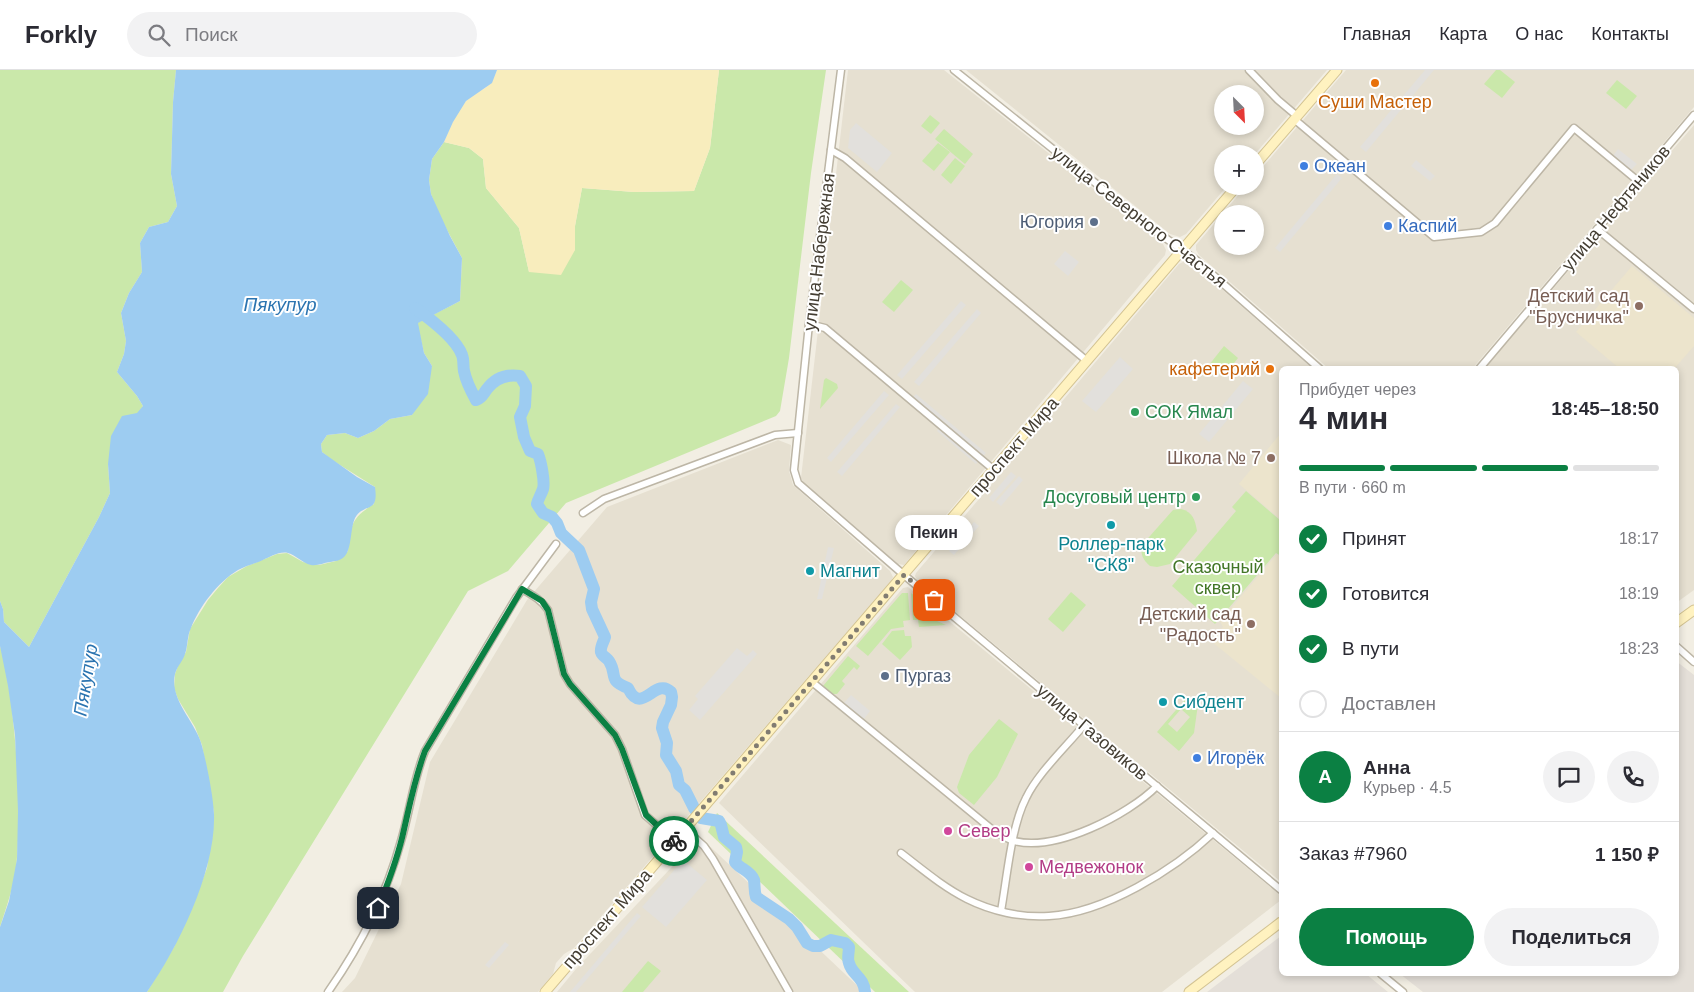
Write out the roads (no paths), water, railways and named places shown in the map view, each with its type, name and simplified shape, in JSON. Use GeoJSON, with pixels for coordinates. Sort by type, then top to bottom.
{"type":"FeatureCollection","features":[{"type":"Feature","properties":{"kind":"main road"},"geometry":{"type":"LineString","coordinates":[[1264,155],[1337,70]]}},
{"type":"Feature","properties":{"kind":"main road","name":"проспект Мира"},"geometry":{"type":"LineString","coordinates":[[545,992],[1229,195]]}},
{"type":"Feature","properties":{"kind":"main road"},"geometry":{"type":"LineString","coordinates":[[1679,621],[1694,610]]}},
{"type":"Feature","properties":{"kind":"main road"},"geometry":{"type":"LineString","coordinates":[[1189,992],[1279,924]]}},
{"type":"Feature","properties":{"kind":"street","name":"улица Набережная"},"geometry":{"type":"LineString","coordinates":[[841,70],[794,470],[798,483],[904,575]]}},
{"type":"Feature","properties":{"kind":"street","name":"улица Северного Счастья"},"geometry":{"type":"LineString","coordinates":[[954,70],[1196,260],[1317,366]]}},
{"type":"Feature","properties":{"kind":"street"},"geometry":{"type":"LineString","coordinates":[[1249,70],[1296,118],[1434,236],[1481,232],[1489,228],[1574,128],[1638,181]]}},
{"type":"Feature","properties":{"kind":"street","name":"улица Нефтяников"},"geometry":{"type":"LineString","coordinates":[[1482,366],[1694,115]]}},
{"type":"Feature","properties":{"kind":"street"},"geometry":{"type":"LineString","coordinates":[[831,150],[845,158],[1087,361]]}},
{"type":"Feature","properties":{"kind":"street"},"geometry":{"type":"LineString","coordinates":[[1597,229],[1694,309]]}},
{"type":"Feature","properties":{"kind":"street"},"geometry":{"type":"LineString","coordinates":[[810,324],[825,328],[994,470]]}},
{"type":"Feature","properties":{"kind":"street"},"geometry":{"type":"LineString","coordinates":[[583,513],[604,499],[775,435],[798,433]]}},
{"type":"Feature","properties":{"kind":"street"},"geometry":{"type":"LineString","coordinates":[[328,992],[361,942],[384,892],[401,840],[415,778],[425,751],[522,589],[556,544]]}},
{"type":"Feature","properties":{"kind":"street","name":"улица Газовиков"},"geometry":{"type":"LineString","coordinates":[[904,575],[1279,888]]}},
{"type":"Feature","properties":{"kind":"street"},"geometry":{"type":"LineString","coordinates":[[522,589],[542,601],[548,610],[564,674],[570,684],[615,735],[646,815],[674,841]]}},
{"type":"Feature","properties":{"kind":"street"},"geometry":{"type":"LineString","coordinates":[[1679,649],[1694,662]]}},
{"type":"Feature","properties":{"kind":"street"},"geometry":{"type":"LineString","coordinates":[[812,682],[994,830],[1014,841],[1041,843],[1073,836],[1120,813],[1149,794],[1157,786]]}},
{"type":"Feature","properties":{"kind":"street"},"geometry":{"type":"LineString","coordinates":[[1001,911],[1019,814],[1033,786],[1084,725]]}},
{"type":"Feature","properties":{"kind":"street"},"geometry":{"type":"LineString","coordinates":[[687,827],[713,859],[789,992]]}},
{"type":"Feature","properties":{"kind":"street"},"geometry":{"type":"LineString","coordinates":[[901,852],[955,892],[983,906],[1030,916],[1047,916],[1066,914],[1120,896],[1168,869],[1213,833]]}},
{"type":"Feature","properties":{"kind":"street"},"geometry":{"type":"LineString","coordinates":[[1383,976],[1403,992]]}},
{"type":"Feature","properties":{"kind":"water","name":"Пякупур"},"geometry":{"type":"Polygon","coordinates":[[[176,70],[497,70],[492,83],[466,101],[453,122],[444,142],[432,159],[429,180],[431,194],[462,258],[460,301],[418,323],[424,353],[432,366],[428,394],[412,415],[390,419],[374,431],[358,438],[345,433],[327,435],[321,444],[322,452],[357,477],[375,487],[376,496],[373,505],[362,510],[355,518],[347,554],[337,561],[311,565],[291,554],[281,553],[244,567],[216,588],[194,620],[185,654],[175,674],[174,684],[179,702],[199,737],[202,746],[208,771],[214,814],[213,836],[209,859],[193,907],[171,953],[147,992],[0,992],[0,927],[9,901],[17,859],[18,811],[15,735],[0,646],[0,601],[4,622],[29,647],[110,493],[108,464],[111,436],[122,416],[137,413],[143,406],[117,372],[124,354],[126,341],[121,313],[129,293],[142,272],[140,243],[149,227],[168,222],[177,206],[171,174],[176,70]]]}},
{"type":"Feature","properties":{"kind":"waterway"},"geometry":{"type":"LineString","coordinates":[[415,308],[442,329],[459,349],[463,357],[466,378],[476,400],[498,379],[506,376],[520,376],[526,386],[525,406],[520,417],[524,437],[530,451],[538,454],[543,477],[543,489],[537,504],[543,513],[552,517],[561,533],[579,550],[594,589],[591,602],[592,609],[605,637],[601,652],[612,666],[615,680],[628,688],[633,696],[638,699],[644,698],[659,689],[665,688],[671,692],[671,705],[662,728],[667,743],[666,755],[676,771],[679,785],[685,790],[701,818],[719,821],[724,837],[736,847],[735,862],[753,877],[756,897],[789,919],[797,927],[807,943],[813,946],[820,946],[831,940],[845,943],[849,947],[849,963],[860,979],[865,992]]}},
{"type":"Feature","properties":{"kind":"place","name":"Суши Мастер"},"geometry":{"type":"Point","coordinates":[1375,83]}},
{"type":"Feature","properties":{"kind":"place","name":"Океан"},"geometry":{"type":"Point","coordinates":[1304,166]}},
{"type":"Feature","properties":{"kind":"place","name":"Югория"},"geometry":{"type":"Point","coordinates":[1094,222]}},
{"type":"Feature","properties":{"kind":"place","name":"Каспий"},"geometry":{"type":"Point","coordinates":[1388,226]}},
{"type":"Feature","properties":{"kind":"place","name":"Детский сад \"Брусничка\""},"geometry":{"type":"Point","coordinates":[1639,306]}},
{"type":"Feature","properties":{"kind":"place","name":"кафетерий"},"geometry":{"type":"Point","coordinates":[1270,369]}},
{"type":"Feature","properties":{"kind":"place","name":"СОК Ямал"},"geometry":{"type":"Point","coordinates":[1135,412]}},
{"type":"Feature","properties":{"kind":"place","name":"Школа № 7"},"geometry":{"type":"Point","coordinates":[1271,458]}},
{"type":"Feature","properties":{"kind":"place","name":"Досуговый центр"},"geometry":{"type":"Point","coordinates":[1196,497]}},
{"type":"Feature","properties":{"kind":"place","name":"Роллер-парк \"СК8\""},"geometry":{"type":"Point","coordinates":[1111,525]}},
{"type":"Feature","properties":{"kind":"place","name":"Магнит"},"geometry":{"type":"Point","coordinates":[810,571]}},
{"type":"Feature","properties":{"kind":"place","name":"Пекин"},"geometry":{"type":"Point","coordinates":[934,600]}},
{"type":"Feature","properties":{"kind":"place","name":"Детский сад \"Радость\""},"geometry":{"type":"Point","coordinates":[1251,624]}},
{"type":"Feature","properties":{"kind":"place","name":"Пургаз"},"geometry":{"type":"Point","coordinates":[885,676]}},
{"type":"Feature","properties":{"kind":"place","name":"Сибдент"},"geometry":{"type":"Point","coordinates":[1163,702]}},
{"type":"Feature","properties":{"kind":"place","name":"Игорёк"},"geometry":{"type":"Point","coordinates":[1197,758]}},
{"type":"Feature","properties":{"kind":"place","name":"Север"},"geometry":{"type":"Point","coordinates":[948,831]}},
{"type":"Feature","properties":{"kind":"place","name":"Медвежонок"},"geometry":{"type":"Point","coordinates":[1029,867]}},
{"type":"Feature","properties":{"kind":"park label","name":"Сказочный сквер"},"geometry":{"type":"Point","coordinates":[1218,577]}}]}
